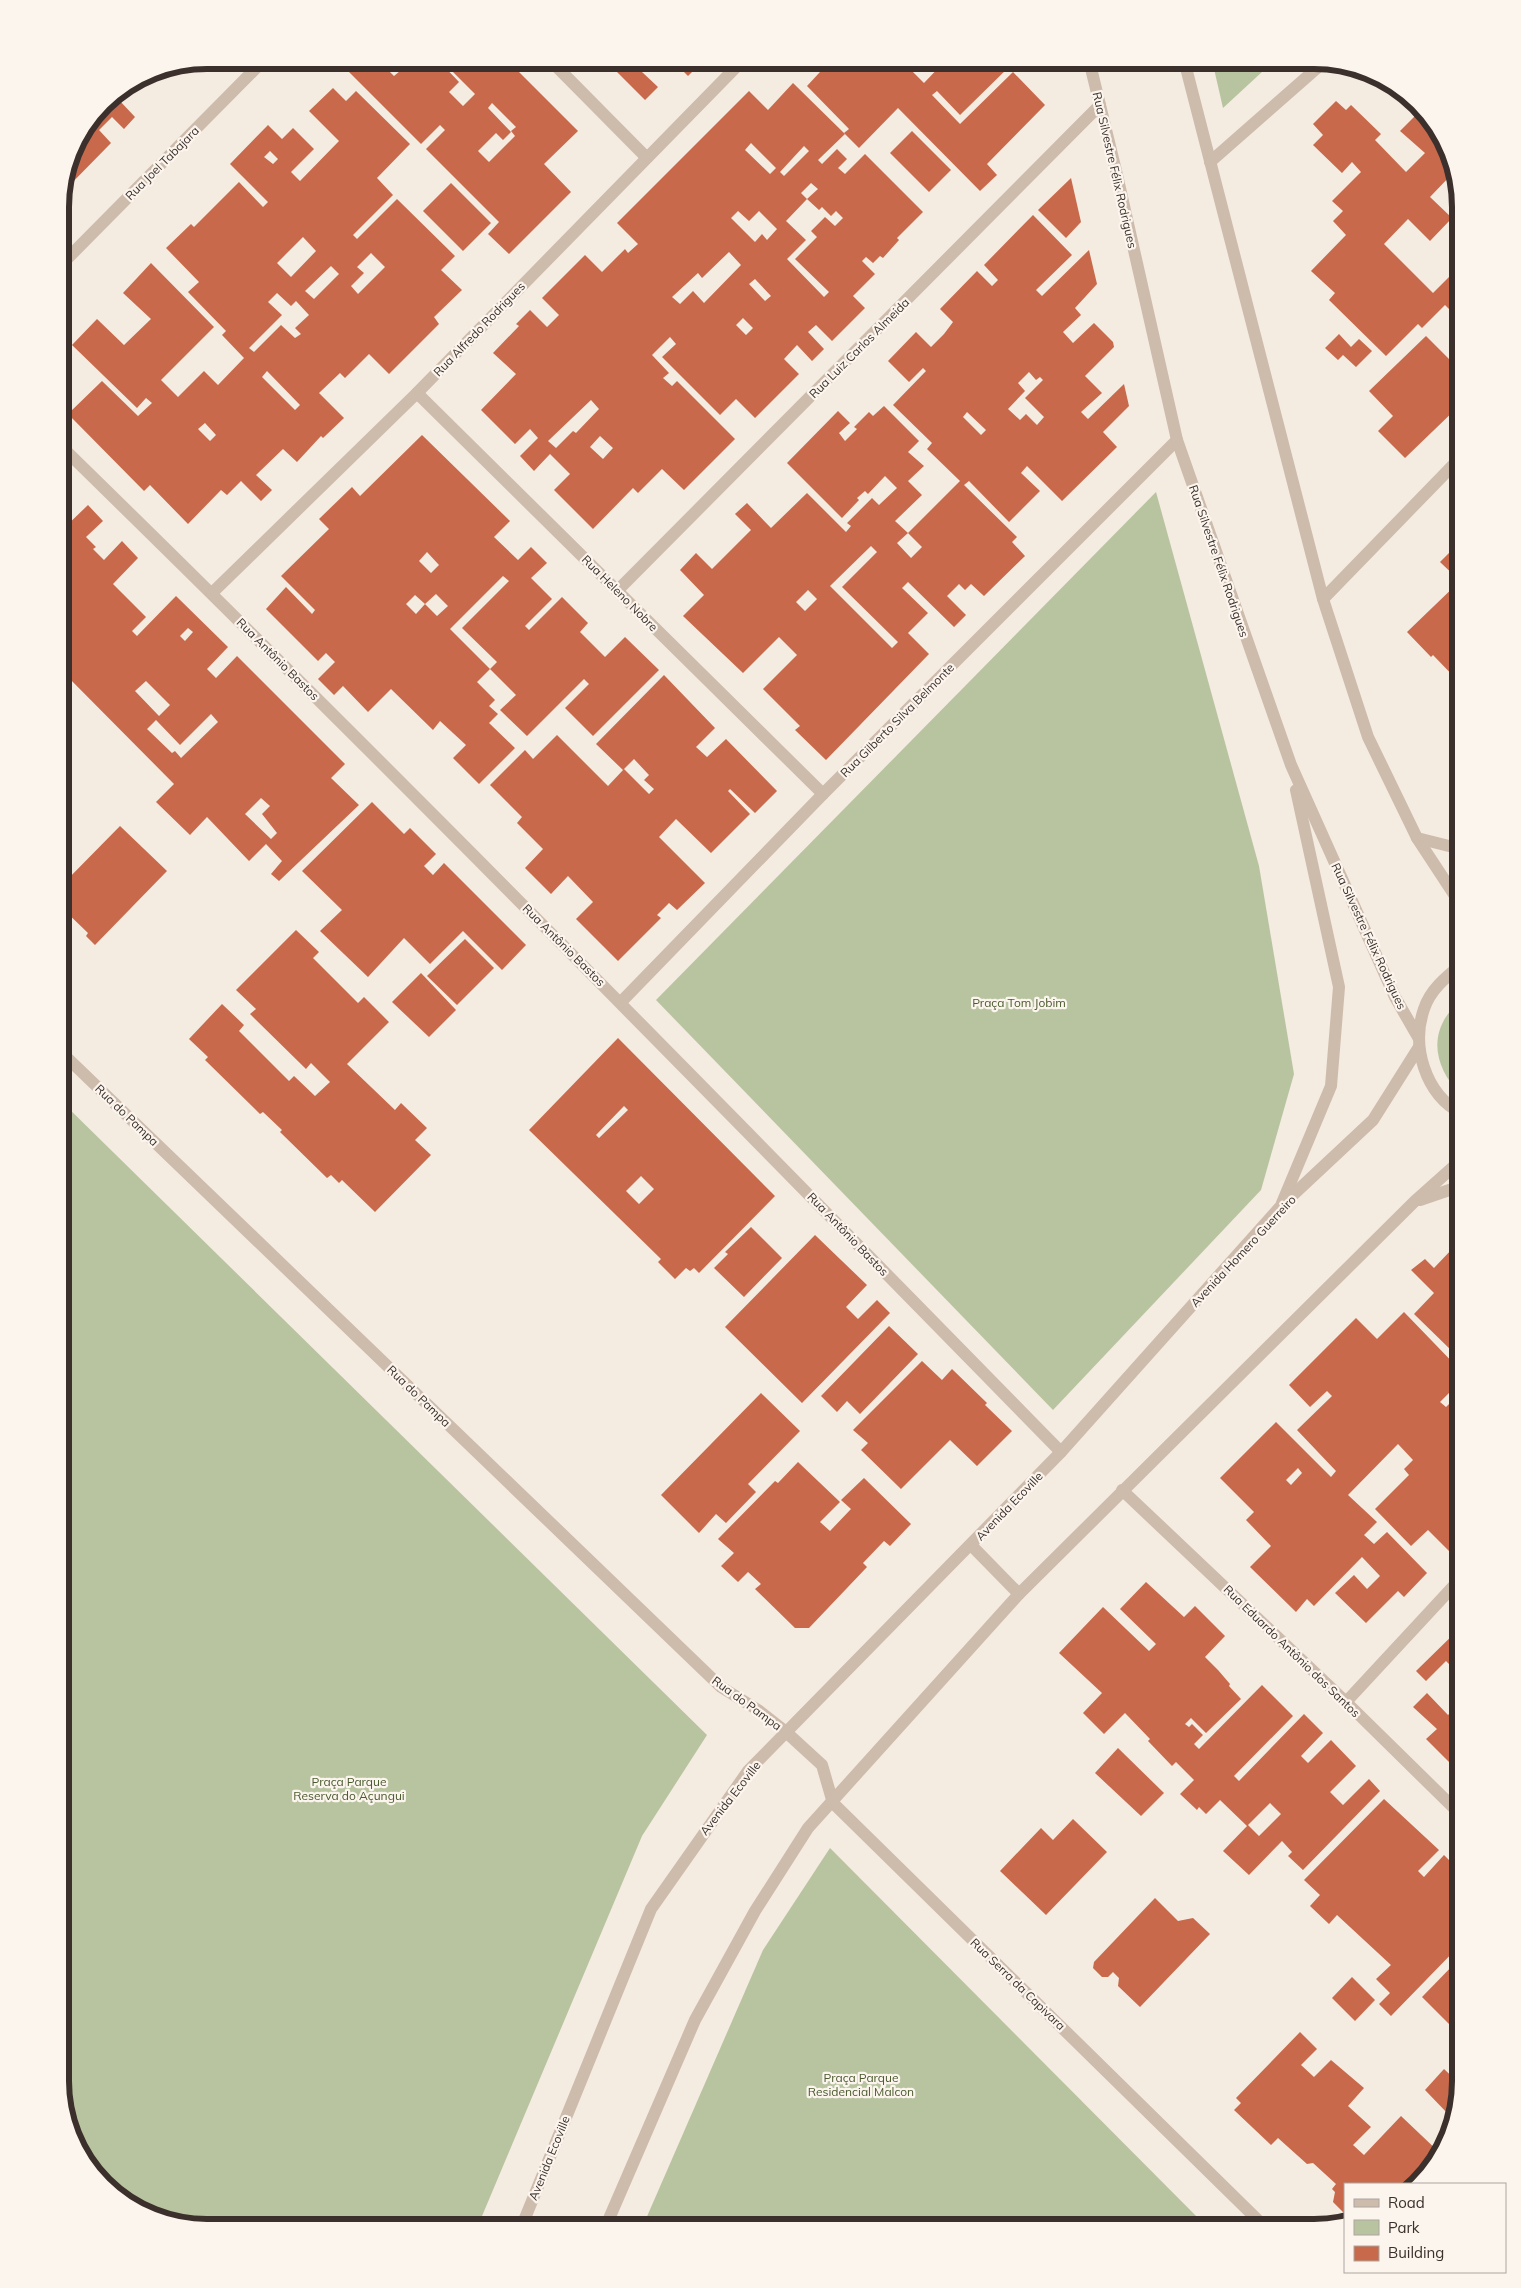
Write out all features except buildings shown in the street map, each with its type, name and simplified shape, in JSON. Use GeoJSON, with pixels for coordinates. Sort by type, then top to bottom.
{"type":"FeatureCollection","features":[{"type":"Feature","properties":{"kind":"street","name":"Rua Joel Tabajara"},"geometry":{"type":"LineString","coordinates":[[69,257],[255,69]]}},
{"type":"Feature","properties":{"kind":"street"},"geometry":{"type":"LineString","coordinates":[[559,69],[646,157]]}},
{"type":"Feature","properties":{"kind":"street","name":"Rua Alfredo Rodrigues"},"geometry":{"type":"LineString","coordinates":[[212,593],[417,393],[734,69]]}},
{"type":"Feature","properties":{"kind":"street","name":"Rua Silvestre Félix Rodrigues"},"geometry":{"type":"LineString","coordinates":[[1091,69],[1177,440],[1291,766],[1395,997],[1418,1042]]}},
{"type":"Feature","properties":{"kind":"street"},"geometry":{"type":"LineString","coordinates":[[1186,69],[1323,599],[1368,737],[1416,838],[1452,892]]}},
{"type":"Feature","properties":{"kind":"street"},"geometry":{"type":"LineString","coordinates":[[1210,162],[1316,69]]}},
{"type":"Feature","properties":{"kind":"street","name":"Rua Luiz Carlos Almeida"},"geometry":{"type":"LineString","coordinates":[[618,590],[1100,105]]}},
{"type":"Feature","properties":{"kind":"street","name":"Rua Heleno Nobre"},"geometry":{"type":"LineString","coordinates":[[417,393],[823,794]]}},
{"type":"Feature","properties":{"kind":"street","name":"Rua Gilberto Silva Belmonte"},"geometry":{"type":"LineString","coordinates":[[620,1002],[823,794],[1177,440]]}},
{"type":"Feature","properties":{"kind":"street","name":"Rua Antônio Bastos"},"geometry":{"type":"LineString","coordinates":[[69,454],[212,593],[620,1002],[1061,1452]]}},
{"type":"Feature","properties":{"kind":"street"},"geometry":{"type":"LineString","coordinates":[[1323,599],[1452,466]]}},
{"type":"Feature","properties":{"kind":"street"},"geometry":{"type":"LineString","coordinates":[[1280,1208],[1331,1086],[1339,987],[1291,766]]}},
{"type":"Feature","properties":{"kind":"street"},"geometry":{"type":"LineString","coordinates":[[1416,838],[1452,847]]}},
{"type":"Feature","properties":{"kind":"street"},"geometry":{"type":"LineString","coordinates":[[1452,972],[1440,981],[1424,1008],[1418,1042],[1425,1071],[1437,1092],[1452,1105]]}},
{"type":"Feature","properties":{"kind":"street","name":"Avenida Homero Guerreiro"},"geometry":{"type":"LineString","coordinates":[[1061,1452],[1280,1208],[1373,1120],[1418,1042]]}},
{"type":"Feature","properties":{"kind":"street","name":"Rua do Pampa"},"geometry":{"type":"LineString","coordinates":[[69,1060],[721,1687],[758,1710],[786,1732]]}},
{"type":"Feature","properties":{"kind":"street"},"geometry":{"type":"LineString","coordinates":[[609,2219],[695,2020],[775,1878],[808,1828],[1019,1594],[1415,1201],[1452,1168]]}},
{"type":"Feature","properties":{"kind":"street"},"geometry":{"type":"LineString","coordinates":[[1415,1201],[1452,1189]]}},
{"type":"Feature","properties":{"kind":"street","name":"Avenida Ecoville"},"geometry":{"type":"LineString","coordinates":[[525,2219],[651,1909],[748,1771],[972,1545],[1061,1452]]}},
{"type":"Feature","properties":{"kind":"street","name":"Rua Eduardo Antônio dos Santos"},"geometry":{"type":"LineString","coordinates":[[1122,1490],[1346,1702],[1452,1806]]}},
{"type":"Feature","properties":{"kind":"street"},"geometry":{"type":"LineString","coordinates":[[972,1545],[1019,1594]]}},
{"type":"Feature","properties":{"kind":"street"},"geometry":{"type":"LineString","coordinates":[[1346,1702],[1452,1588]]}},
{"type":"Feature","properties":{"kind":"street"},"geometry":{"type":"LineString","coordinates":[[786,1732],[822,1765],[832,1802]]}},
{"type":"Feature","properties":{"kind":"street","name":"Rua Serra da Capivara"},"geometry":{"type":"LineString","coordinates":[[832,1802],[1257,2219]]}},
{"type":"Feature","properties":{"kind":"green space"},"geometry":{"type":"Polygon","coordinates":[[[1214,69],[1265,69],[1223,108],[1214,69]]]}},
{"type":"Feature","properties":{"kind":"green space","name":"Praça Tom Jobim"},"geometry":{"type":"Polygon","coordinates":[[[1156,492],[1259,866],[1294,1074],[1261,1190],[1053,1410],[656,1000],[1156,492]]]}},
{"type":"Feature","properties":{"kind":"green space"},"geometry":{"type":"Polygon","coordinates":[[[1452,1009],[1452,1084],[1444,1072],[1437,1047],[1438,1035],[1452,1009]]]}},
{"type":"Feature","properties":{"kind":"green space","name":"Praça Parque Reserva do Açungui"},"geometry":{"type":"Polygon","coordinates":[[[69,1109],[707,1735],[642,1836],[481,2219],[198,2219],[180,2217],[146,2205],[130,2196],[109,2179],[97,2165],[79,2134],[73,2117],[69,2081],[69,1109]]]}},
{"type":"Feature","properties":{"kind":"green space","name":"Praça Parque Residencial Malcon"},"geometry":{"type":"Polygon","coordinates":[[[830,1848],[1199,2219],[646,2219],[763,1950],[830,1848]]]}}]}
